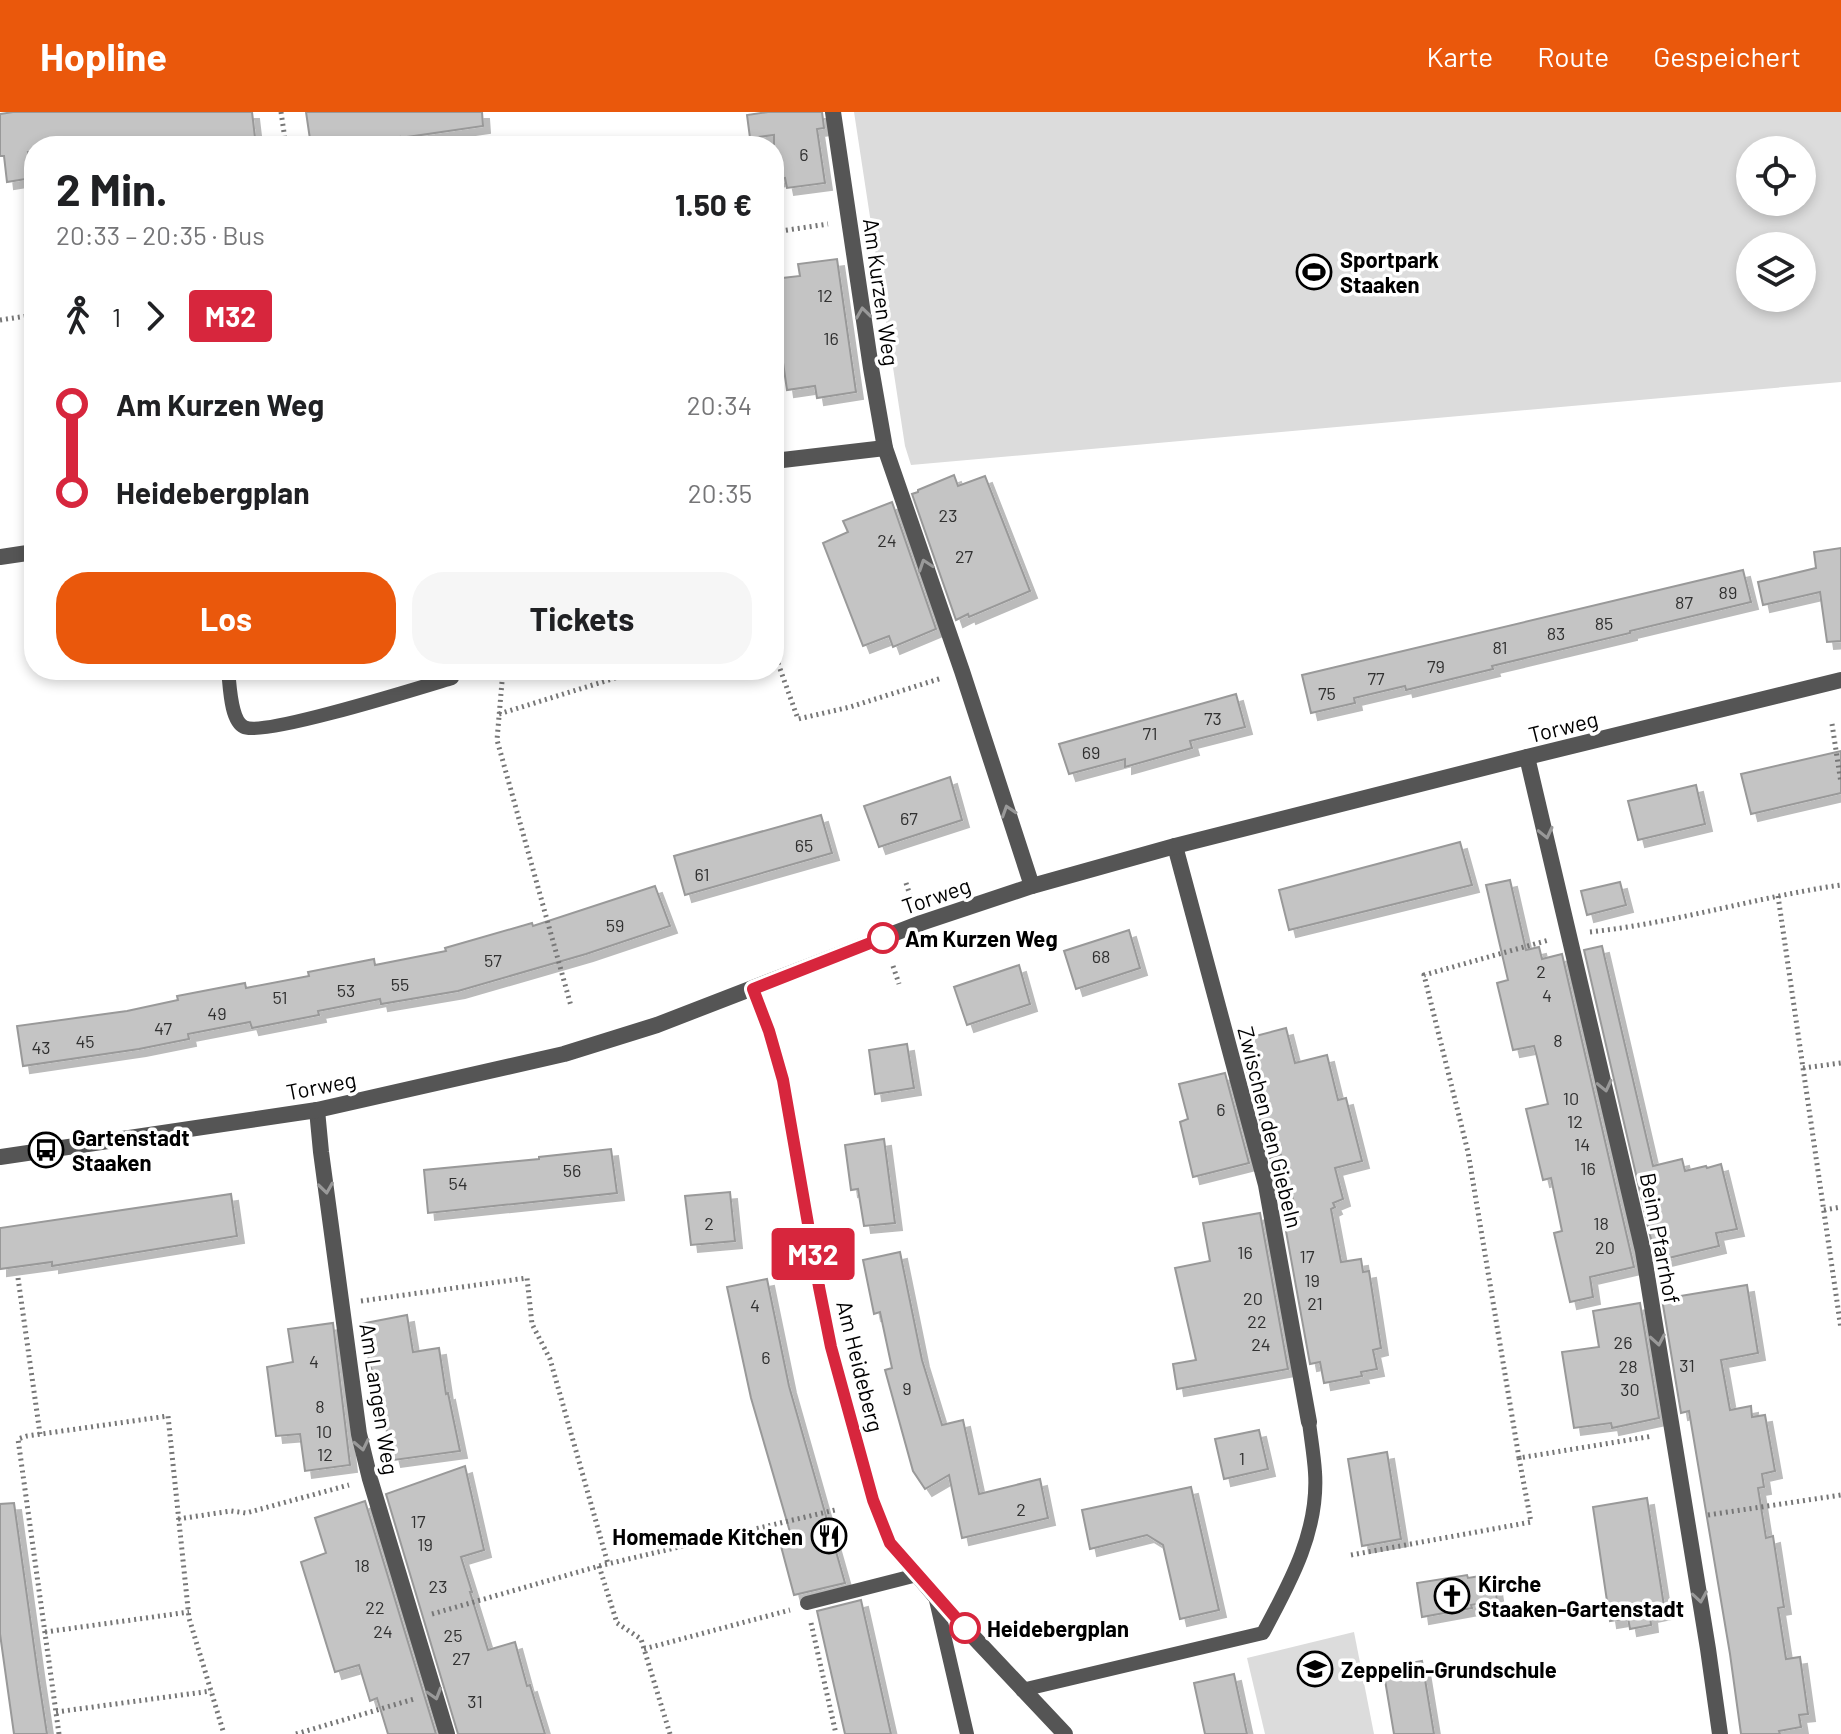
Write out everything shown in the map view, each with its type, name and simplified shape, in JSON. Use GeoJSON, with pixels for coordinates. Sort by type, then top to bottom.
{"type":"FeatureCollection","features":[{"type":"Feature","properties":{"kind":"street","name":"Am Kurzen Weg"},"geometry":{"type":"LineString","coordinates":[[833,112],[885,448],[1032,886]]}},
{"type":"Feature","properties":{"kind":"street"},"geometry":{"type":"LineString","coordinates":[[784,460],[885,448]]}},
{"type":"Feature","properties":{"kind":"street"},"geometry":{"type":"LineString","coordinates":[[0,557],[24,553]]}},
{"type":"Feature","properties":{"kind":"street","name":"Torweg"},"geometry":{"type":"LineString","coordinates":[[0,1157],[317,1110],[564,1054],[657,1025],[921,923],[1032,886],[1175,846],[1841,680]]}},
{"type":"Feature","properties":{"kind":"street","name":"Beim Pfarrhof"},"geometry":{"type":"LineString","coordinates":[[1527,757],[1643,1251],[1720,1734]]}},
{"type":"Feature","properties":{"kind":"street","name":"Zwischen den Giebeln"},"geometry":{"type":"LineString","coordinates":[[1175,846],[1266,1185],[1309,1422]]}},
{"type":"Feature","properties":{"kind":"street","name":"Am Heideberg"},"geometry":{"type":"LineString","coordinates":[[753,989],[783,1080],[831,1347],[873,1500],[890,1543],[935,1596]]}},
{"type":"Feature","properties":{"kind":"street","name":"Am Langen Weg"},"geometry":{"type":"LineString","coordinates":[[317,1110],[359,1434],[447,1734]]}},
{"type":"Feature","properties":{"kind":"street"},"geometry":{"type":"LineString","coordinates":[[935,1596],[1065,1734]]}},
{"type":"Feature","properties":{"kind":"lane"},"geometry":{"type":"LineString","coordinates":[[229,680],[234,717],[243,727],[256,729],[361,705],[445,680]]}},
{"type":"Feature","properties":{"kind":"lane"},"geometry":{"type":"LineString","coordinates":[[1022,1690],[1263,1633],[1299,1562],[1308,1536],[1316,1474],[1309,1422]]}},
{"type":"Feature","properties":{"kind":"lane"},"geometry":{"type":"LineString","coordinates":[[807,1603],[917,1575]]}},
{"type":"Feature","properties":{"kind":"lane"},"geometry":{"type":"LineString","coordinates":[[935,1596],[967,1734]]}},
{"type":"Feature","properties":{"kind":"path"},"geometry":{"type":"LineString","coordinates":[[281,112],[285,136]]}},
{"type":"Feature","properties":{"kind":"path"},"geometry":{"type":"LineString","coordinates":[[784,231],[849,221]]}},
{"type":"Feature","properties":{"kind":"path"},"geometry":{"type":"LineString","coordinates":[[0,320],[24,316]]}},
{"type":"Feature","properties":{"kind":"path"},"geometry":{"type":"LineString","coordinates":[[784,680],[798,719],[900,693],[962,671]]}},
{"type":"Feature","properties":{"kind":"path"},"geometry":{"type":"LineString","coordinates":[[502,680],[497,740],[571,1006]]}},
{"type":"Feature","properties":{"kind":"path"},"geometry":{"type":"LineString","coordinates":[[499,714],[609,680]]}},
{"type":"Feature","properties":{"kind":"path"},"geometry":{"type":"LineString","coordinates":[[1832,724],[1841,783]]}},
{"type":"Feature","properties":{"kind":"path"},"geometry":{"type":"LineString","coordinates":[[906,883],[910,895]]}},
{"type":"Feature","properties":{"kind":"path"},"geometry":{"type":"LineString","coordinates":[[1351,1555],[1531,1522],[1468,1152],[1424,975],[1570,935],[1636,927],[1841,885]]}},
{"type":"Feature","properties":{"kind":"path"},"geometry":{"type":"LineString","coordinates":[[1778,896],[1841,1329]]}},
{"type":"Feature","properties":{"kind":"path"},"geometry":{"type":"LineString","coordinates":[[893,966],[899,984]]}},
{"type":"Feature","properties":{"kind":"path"},"geometry":{"type":"LineString","coordinates":[[1803,1068],[1841,1063]]}},
{"type":"Feature","properties":{"kind":"path"},"geometry":{"type":"LineString","coordinates":[[1824,1210],[1841,1207]]}},
{"type":"Feature","properties":{"kind":"path"},"geometry":{"type":"LineString","coordinates":[[18,1278],[40,1434]]}},
{"type":"Feature","properties":{"kind":"path"},"geometry":{"type":"LineString","coordinates":[[343,1304],[527,1278],[532,1324],[550,1359],[608,1564]]}},
{"type":"Feature","properties":{"kind":"path"},"geometry":{"type":"LineString","coordinates":[[59,1734],[18,1439],[168,1416],[189,1612],[224,1734]]}},
{"type":"Feature","properties":{"kind":"path"},"geometry":{"type":"LineString","coordinates":[[1519,1458],[1674,1432]]}},
{"type":"Feature","properties":{"kind":"path"},"geometry":{"type":"LineString","coordinates":[[178,1519],[231,1511],[246,1513],[370,1479]]}},
{"type":"Feature","properties":{"kind":"path"},"geometry":{"type":"LineString","coordinates":[[1687,1518],[1841,1495]]}},
{"type":"Feature","properties":{"kind":"path"},"geometry":{"type":"LineString","coordinates":[[412,1620],[599,1566],[835,1510]]}},
{"type":"Feature","properties":{"kind":"path"},"geometry":{"type":"LineString","coordinates":[[599,1566],[617,1623],[641,1639],[670,1734]]}},
{"type":"Feature","properties":{"kind":"path"},"geometry":{"type":"LineString","coordinates":[[644,1649],[782,1613],[807,1603],[836,1734]]}},
{"type":"Feature","properties":{"kind":"path"},"geometry":{"type":"LineString","coordinates":[[45,1632],[189,1612]]}},
{"type":"Feature","properties":{"kind":"path"},"geometry":{"type":"LineString","coordinates":[[56,1712],[211,1691]]}},
{"type":"Feature","properties":{"kind":"path"},"geometry":{"type":"LineString","coordinates":[[296,1734],[434,1693]]}},
{"type":"Feature","properties":{"kind":"shaded area","name":"Sportpark Staaken"},"geometry":{"type":"Polygon","coordinates":[[[854,112],[1841,112],[1841,382],[911,465],[905,446],[854,112]]]}},
{"type":"Feature","properties":{"kind":"shaded area"},"geometry":{"type":"Polygon","coordinates":[[[1354,1632],[1374,1734],[1265,1734],[1247,1658],[1354,1632]]]}},
{"type":"Feature","properties":{"kind":"building"},"geometry":{"type":"Polygon","coordinates":[[[252,112],[255,136],[24,136],[24,179],[7,182],[4,156],[0,156],[0,114],[252,112]]]}},
{"type":"Feature","properties":{"kind":"building"},"geometry":{"type":"Polygon","coordinates":[[[306,112],[482,112],[483,126],[414,136],[310,136],[306,112]]]}},
{"type":"Feature","properties":{"kind":"building"},"geometry":{"type":"Polygon","coordinates":[[[822,112],[824,128],[817,129],[825,183],[787,188],[784,178],[784,136],[750,136],[747,115],[822,112]]]}},
{"type":"Feature","properties":{"kind":"building"},"geometry":{"type":"Polygon","coordinates":[[[837,259],[856,392],[817,398],[815,386],[787,390],[784,369],[784,278],[800,276],[798,264],[837,259]]]}},
{"type":"Feature","properties":{"kind":"building"},"geometry":{"type":"Polygon","coordinates":[[[954,475],[958,486],[985,476],[1030,591],[956,620],[912,494],[954,475]]]}},
{"type":"Feature","properties":{"kind":"building"},"geometry":{"type":"Polygon","coordinates":[[[892,502],[936,629],[893,647],[889,636],[863,646],[823,543],[848,532],[843,521],[892,502]]]}},
{"type":"Feature","properties":{"kind":"building"},"geometry":{"type":"Polygon","coordinates":[[[1841,548],[1841,641],[1827,642],[1820,592],[1763,605],[1758,582],[1816,568],[1814,552],[1841,548]]]}},
{"type":"Feature","properties":{"kind":"building"},"geometry":{"type":"Polygon","coordinates":[[[1743,570],[1751,602],[1492,666],[1493,669],[1406,690],[1405,686],[1354,698],[1355,703],[1311,713],[1302,675],[1743,570]]]}},
{"type":"Feature","properties":{"kind":"building"},"geometry":{"type":"Polygon","coordinates":[[[1236,694],[1245,727],[1190,741],[1192,748],[1125,767],[1125,759],[1069,774],[1059,744],[1236,694]]]}},
{"type":"Feature","properties":{"kind":"building"},"geometry":{"type":"Polygon","coordinates":[[[1841,751],[1841,793],[1751,814],[1741,774],[1841,751]]]}},
{"type":"Feature","properties":{"kind":"building"},"geometry":{"type":"Polygon","coordinates":[[[950,777],[962,820],[879,847],[864,806],[950,777]]]}},
{"type":"Feature","properties":{"kind":"building"},"geometry":{"type":"Polygon","coordinates":[[[1696,785],[1705,824],[1638,840],[1628,801],[1696,785]]]}},
{"type":"Feature","properties":{"kind":"building"},"geometry":{"type":"Polygon","coordinates":[[[821,815],[832,853],[685,895],[674,856],[821,815]]]}},
{"type":"Feature","properties":{"kind":"building"},"geometry":{"type":"Polygon","coordinates":[[[1460,842],[1472,885],[1289,930],[1279,890],[1460,842]]]}},
{"type":"Feature","properties":{"kind":"building"},"geometry":{"type":"Polygon","coordinates":[[[1510,880],[1526,950],[1539,947],[1542,959],[1562,954],[1634,1267],[1590,1277],[1593,1297],[1570,1302],[1554,1233],[1562,1231],[1551,1178],[1543,1180],[1526,1109],[1548,1104],[1534,1046],[1513,1050],[1497,983],[1508,980],[1486,885],[1510,880]]]}},
{"type":"Feature","properties":{"kind":"building"},"geometry":{"type":"Polygon","coordinates":[[[1620,882],[1626,905],[1587,915],[1581,891],[1620,882]]]}},
{"type":"Feature","properties":{"kind":"building"},"geometry":{"type":"Polygon","coordinates":[[[655,886],[670,926],[458,991],[381,1004],[380,999],[252,1028],[250,1022],[188,1034],[189,1039],[139,1049],[23,1066],[17,1026],[127,1011],[178,1000],[177,996],[245,983],[246,988],[374,959],[375,965],[446,951],[445,948],[532,923],[533,926],[655,886]]]}},
{"type":"Feature","properties":{"kind":"building"},"geometry":{"type":"Polygon","coordinates":[[[1129,930],[1140,968],[1076,989],[1064,951],[1129,930]]]}},
{"type":"Feature","properties":{"kind":"building"},"geometry":{"type":"Polygon","coordinates":[[[1602,946],[1653,1166],[1682,1159],[1685,1171],[1721,1164],[1737,1229],[1716,1233],[1719,1246],[1656,1261],[1584,950],[1602,946]]]}},
{"type":"Feature","properties":{"kind":"building"},"geometry":{"type":"Polygon","coordinates":[[[1019,965],[1030,1004],[967,1025],[954,987],[1019,965]]]}},
{"type":"Feature","properties":{"kind":"building"},"geometry":{"type":"Polygon","coordinates":[[[1286,1028],[1295,1063],[1327,1055],[1338,1100],[1346,1098],[1362,1161],[1335,1168],[1343,1199],[1333,1203],[1335,1207],[1331,1209],[1341,1262],[1361,1259],[1363,1272],[1369,1271],[1381,1348],[1373,1350],[1377,1369],[1361,1372],[1362,1376],[1324,1383],[1320,1362],[1310,1364],[1282,1209],[1295,1207],[1281,1155],[1270,1158],[1246,1068],[1256,1065],[1248,1038],[1286,1028]]]}},
{"type":"Feature","properties":{"kind":"building"},"geometry":{"type":"Polygon","coordinates":[[[907,1044],[914,1088],[875,1094],[869,1050],[907,1044]]]}},
{"type":"Feature","properties":{"kind":"building"},"geometry":{"type":"Polygon","coordinates":[[[1225,1073],[1249,1163],[1193,1177],[1180,1122],[1188,1119],[1179,1084],[1225,1073]]]}},
{"type":"Feature","properties":{"kind":"building"},"geometry":{"type":"Polygon","coordinates":[[[884,1139],[895,1223],[864,1226],[858,1189],[851,1190],[845,1145],[884,1139]]]}},
{"type":"Feature","properties":{"kind":"building"},"geometry":{"type":"Polygon","coordinates":[[[611,1149],[617,1193],[428,1213],[424,1170],[611,1149]]]}},
{"type":"Feature","properties":{"kind":"building"},"geometry":{"type":"Polygon","coordinates":[[[730,1192],[735,1241],[691,1245],[685,1196],[730,1192]]]}},
{"type":"Feature","properties":{"kind":"building"},"geometry":{"type":"Polygon","coordinates":[[[231,1194],[237,1236],[52,1266],[52,1262],[0,1269],[0,1228],[231,1194]]]}},
{"type":"Feature","properties":{"kind":"building"},"geometry":{"type":"Polygon","coordinates":[[[1260,1213],[1288,1369],[1177,1389],[1173,1364],[1196,1360],[1175,1268],[1210,1261],[1203,1223],[1260,1213]]]}},
{"type":"Feature","properties":{"kind":"building"},"geometry":{"type":"Polygon","coordinates":[[[900,1252],[922,1360],[942,1425],[963,1420],[979,1494],[1040,1479],[1048,1518],[962,1538],[949,1475],[925,1489],[913,1471],[885,1370],[892,1368],[880,1312],[874,1314],[863,1260],[900,1252]]]}},
{"type":"Feature","properties":{"kind":"building"},"geometry":{"type":"Polygon","coordinates":[[[767,1279],[789,1386],[845,1583],[794,1595],[778,1535],[790,1532],[751,1398],[727,1287],[767,1279]]]}},
{"type":"Feature","properties":{"kind":"building"},"geometry":{"type":"Polygon","coordinates":[[[1747,1285],[1758,1353],[1721,1360],[1730,1410],[1751,1406],[1752,1417],[1765,1415],[1775,1471],[1762,1474],[1764,1487],[1758,1488],[1766,1538],[1773,1536],[1784,1607],[1778,1608],[1786,1659],[1800,1657],[1808,1714],[1799,1715],[1801,1727],[1779,1731],[1780,1734],[1741,1734],[1689,1411],[1681,1413],[1662,1299],[1747,1285]]]}},
{"type":"Feature","properties":{"kind":"building"},"geometry":{"type":"Polygon","coordinates":[[[1640,1303],[1659,1418],[1612,1428],[1611,1423],[1574,1428],[1562,1352],[1599,1347],[1593,1311],[1640,1303]]]}},
{"type":"Feature","properties":{"kind":"building"},"geometry":{"type":"Polygon","coordinates":[[[407,1315],[413,1352],[439,1348],[460,1451],[394,1460],[360,1324],[407,1315]]]}},
{"type":"Feature","properties":{"kind":"building"},"geometry":{"type":"Polygon","coordinates":[[[333,1323],[350,1465],[305,1471],[300,1434],[276,1436],[267,1367],[293,1362],[288,1329],[333,1323]]]}},
{"type":"Feature","properties":{"kind":"building"},"geometry":{"type":"Polygon","coordinates":[[[1259,1430],[1268,1469],[1224,1479],[1215,1439],[1259,1430]]]}},
{"type":"Feature","properties":{"kind":"building"},"geometry":{"type":"Polygon","coordinates":[[[1387,1452],[1401,1539],[1362,1546],[1348,1459],[1387,1452]]]}},
{"type":"Feature","properties":{"kind":"building"},"geometry":{"type":"Polygon","coordinates":[[[465,1466],[484,1550],[461,1557],[470,1592],[488,1650],[515,1642],[545,1734],[458,1734],[386,1494],[465,1466]]]}},
{"type":"Feature","properties":{"kind":"building"},"geometry":{"type":"Polygon","coordinates":[[[1191,1487],[1219,1610],[1180,1619],[1163,1545],[1147,1535],[1090,1549],[1082,1510],[1191,1487]]]}},
{"type":"Feature","properties":{"kind":"building"},"geometry":{"type":"Polygon","coordinates":[[[1647,1498],[1665,1612],[1650,1615],[1651,1625],[1630,1629],[1628,1618],[1610,1621],[1593,1507],[1647,1498]]]}},
{"type":"Feature","properties":{"kind":"building"},"geometry":{"type":"Polygon","coordinates":[[[365,1501],[436,1734],[388,1734],[377,1698],[370,1701],[359,1665],[335,1672],[301,1562],[326,1553],[315,1518],[365,1501]]]}},
{"type":"Feature","properties":{"kind":"building"},"geometry":{"type":"Polygon","coordinates":[[[14,1503],[47,1734],[14,1734],[0,1634],[0,1504],[14,1503]]]}},
{"type":"Feature","properties":{"kind":"building","name":"Kirche Staaken-Gartenstadt"},"geometry":{"type":"Polygon","coordinates":[[[1493,1574],[1497,1600],[1422,1617],[1417,1583],[1493,1574]]]}},
{"type":"Feature","properties":{"kind":"building"},"geometry":{"type":"Polygon","coordinates":[[[861,1600],[891,1734],[845,1734],[817,1611],[861,1600]]]}},
{"type":"Feature","properties":{"kind":"building"},"geometry":{"type":"Polygon","coordinates":[[[1422,1661],[1434,1734],[1394,1734],[1383,1668],[1422,1661]]]}},
{"type":"Feature","properties":{"kind":"building"},"geometry":{"type":"Polygon","coordinates":[[[1234,1674],[1247,1734],[1205,1734],[1194,1683],[1234,1674]]]}},
{"type":"Feature","properties":{"kind":"bus line","name":"M32"},"geometry":{"type":"LineString","coordinates":[[883,938],[753,989],[783,1080],[831,1347],[873,1500],[890,1543],[965,1628]]}},
{"type":"Feature","properties":{"kind":"place","name":"Sportpark Staaken"},"geometry":{"type":"Point","coordinates":[1314,272]}},
{"type":"Feature","properties":{"kind":"place","name":"Am Kurzen Weg"},"geometry":{"type":"Point","coordinates":[883,938]}},
{"type":"Feature","properties":{"kind":"place","name":"Gartenstadt Staaken"},"geometry":{"type":"Point","coordinates":[46,1150]}},
{"type":"Feature","properties":{"kind":"place","name":"Homemade Kitchen"},"geometry":{"type":"Point","coordinates":[829,1536]}},
{"type":"Feature","properties":{"kind":"place","name":"Kirche Staaken-Gartenstadt"},"geometry":{"type":"Point","coordinates":[1452,1596]}},
{"type":"Feature","properties":{"kind":"place","name":"Heidebergplan"},"geometry":{"type":"Point","coordinates":[965,1628]}},
{"type":"Feature","properties":{"kind":"place","name":"Zeppelin-Grundschule"},"geometry":{"type":"Point","coordinates":[1315,1669]}}]}
